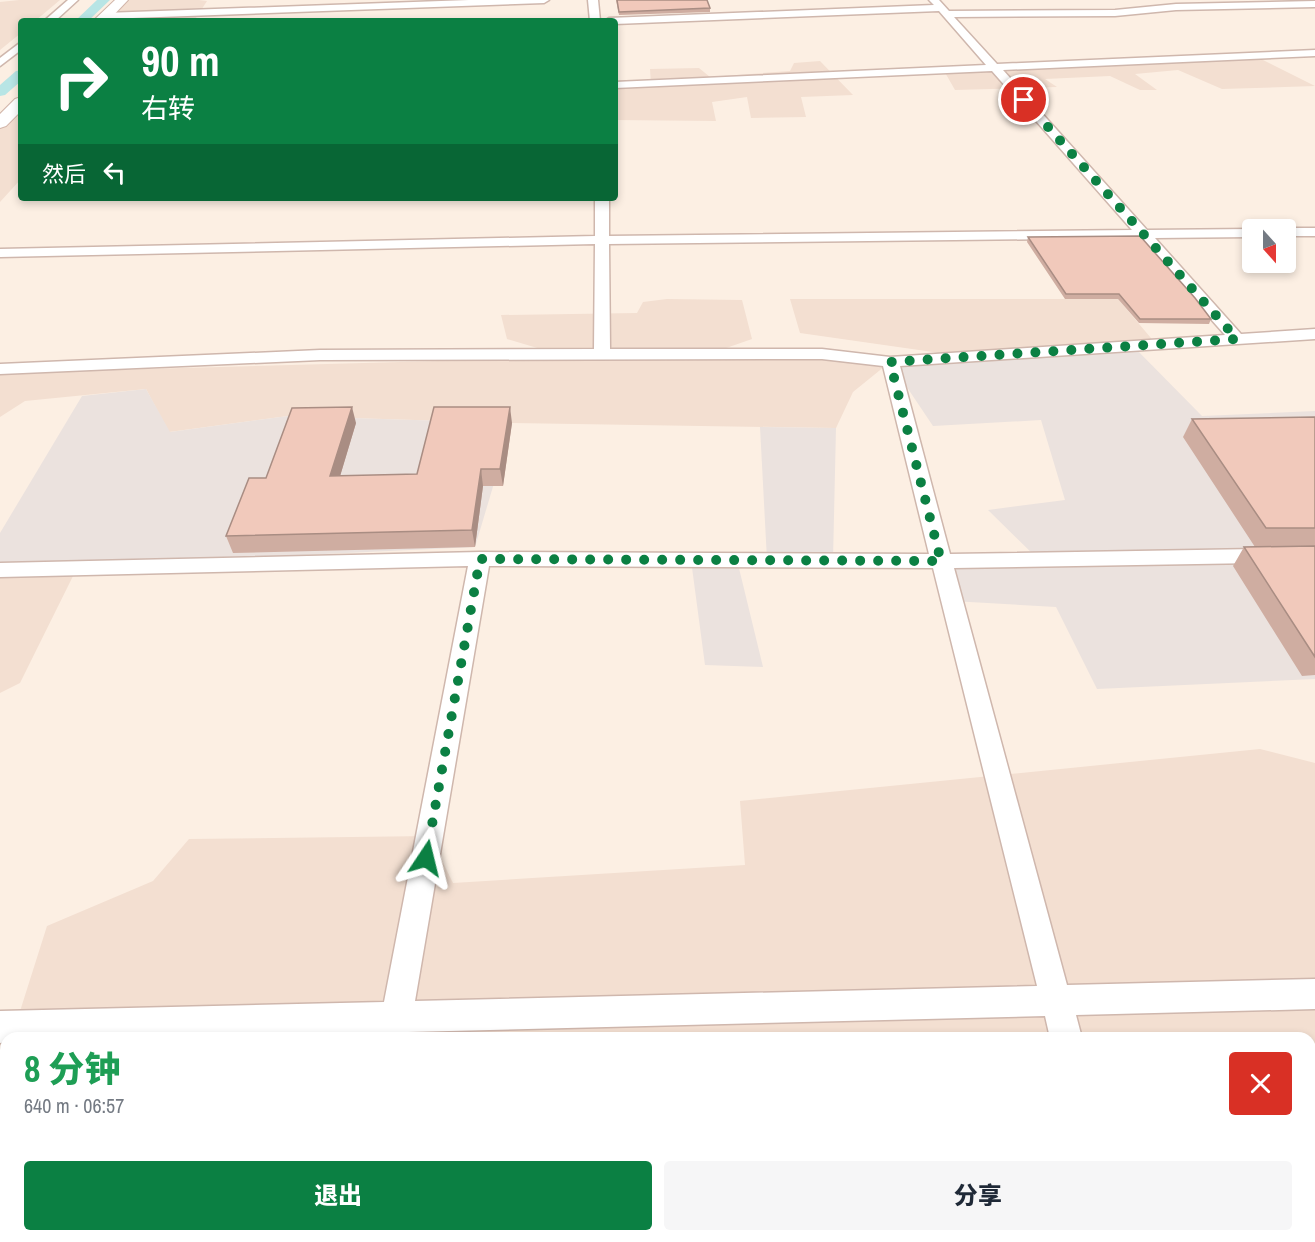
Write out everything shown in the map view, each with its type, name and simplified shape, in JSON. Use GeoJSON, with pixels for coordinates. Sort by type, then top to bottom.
{"type":"FeatureCollection","features":[{"type":"Feature","properties":{"kind":"street"},"geometry":{"type":"LineString","coordinates":[[52,18],[73,0]]}},
{"type":"Feature","properties":{"kind":"street"},"geometry":{"type":"LineString","coordinates":[[103,18],[122,0]]}},
{"type":"Feature","properties":{"kind":"street"},"geometry":{"type":"LineString","coordinates":[[125,18],[544,0]]}},
{"type":"Feature","properties":{"kind":"street"},"geometry":{"type":"LineString","coordinates":[[593,0],[595,18]]}},
{"type":"Feature","properties":{"kind":"street"},"geometry":{"type":"LineString","coordinates":[[618,21],[941,8],[1115,13],[1188,6],[1315,4]]}},
{"type":"Feature","properties":{"kind":"street"},"geometry":{"type":"LineString","coordinates":[[941,8],[1237,339]]}},
{"type":"Feature","properties":{"kind":"street"},"geometry":{"type":"LineString","coordinates":[[0,63],[18,48]]}},
{"type":"Feature","properties":{"kind":"street"},"geometry":{"type":"LineString","coordinates":[[618,86],[1315,53]]}},
{"type":"Feature","properties":{"kind":"street"},"geometry":{"type":"LineString","coordinates":[[602,201],[602,354]]}},
{"type":"Feature","properties":{"kind":"street"},"geometry":{"type":"LineString","coordinates":[[1296,232],[1315,232]]}},
{"type":"Feature","properties":{"kind":"street"},"geometry":{"type":"LineString","coordinates":[[0,253],[602,240],[1242,233]]}},
{"type":"Feature","properties":{"kind":"street"},"geometry":{"type":"LineString","coordinates":[[0,369],[320,355],[822,354],[890,362],[1315,333]]}},
{"type":"Feature","properties":{"kind":"street"},"geometry":{"type":"LineString","coordinates":[[890,362],[1064,1032]]}},
{"type":"Feature","properties":{"kind":"street"},"geometry":{"type":"LineString","coordinates":[[0,570],[480,559],[941,561],[1315,555]]}},
{"type":"Feature","properties":{"kind":"street"},"geometry":{"type":"LineString","coordinates":[[394,1028],[480,559]]}},
{"type":"Feature","properties":{"kind":"street"},"geometry":{"type":"LineString","coordinates":[[0,1028],[394,1028],[1054,1000],[1315,994]]}},
{"type":"Feature","properties":{"kind":"shaded area"},"geometry":{"type":"Polygon","coordinates":[[[60,0],[39,18],[18,18],[18,35],[0,50],[0,2],[60,0]]]}},
{"type":"Feature","properties":{"kind":"shaded area"},"geometry":{"type":"Polygon","coordinates":[[[124,0],[207,1],[196,18],[105,18],[124,0]]]}},
{"type":"Feature","properties":{"kind":"shaded area"},"geometry":{"type":"Polygon","coordinates":[[[1255,56],[1315,86],[1222,89],[1178,70],[1135,74],[1157,90],[1140,90],[1110,76],[1045,79],[1057,87],[955,90],[943,69],[1255,56]]]}},
{"type":"Feature","properties":{"kind":"shaded area"},"geometry":{"type":"Polygon","coordinates":[[[820,61],[853,95],[801,97],[806,117],[751,118],[747,97],[712,102],[716,121],[618,120],[618,85],[651,84],[650,69],[699,68],[710,77],[790,71],[794,63],[820,61]]]}},
{"type":"Feature","properties":{"kind":"shaded area"},"geometry":{"type":"Polygon","coordinates":[[[18,103],[18,182],[0,202],[0,120],[18,103]]]}},
{"type":"Feature","properties":{"kind":"shaded area"},"geometry":{"type":"Polygon","coordinates":[[[667,299],[742,300],[752,339],[709,354],[890,362],[853,392],[836,428],[512,423],[288,416],[169,432],[146,389],[25,401],[0,417],[0,373],[690,354],[544,350],[507,339],[501,315],[637,313],[643,302],[667,299]]]}},
{"type":"Feature","properties":{"kind":"shaded area"},"geometry":{"type":"Polygon","coordinates":[[[790,299],[1118,299],[1156,344],[954,355],[800,333],[790,299]]]}},
{"type":"Feature","properties":{"kind":"shaded area"},"geometry":{"type":"Polygon","coordinates":[[[1133,346],[1202,416],[1315,411],[1315,679],[1097,689],[1056,607],[952,601],[941,561],[1038,559],[988,510],[1065,500],[1041,420],[933,426],[890,362],[1133,346]]]}},
{"type":"Feature","properties":{"kind":"shaded area"},"geometry":{"type":"Polygon","coordinates":[[[146,389],[170,432],[288,416],[512,423],[475,547],[0,569],[0,533],[82,396],[146,389]]]}},
{"type":"Feature","properties":{"kind":"shaded area"},"geometry":{"type":"Polygon","coordinates":[[[760,427],[836,428],[833,560],[767,560],[760,427]]]}},
{"type":"Feature","properties":{"kind":"shaded area"},"geometry":{"type":"Polygon","coordinates":[[[691,560],[737,560],[763,667],[705,665],[691,560]]]}},
{"type":"Feature","properties":{"kind":"shaded area"},"geometry":{"type":"Polygon","coordinates":[[[77,568],[20,683],[0,693],[0,570],[77,568]]]}},
{"type":"Feature","properties":{"kind":"shaded area"},"geometry":{"type":"Polygon","coordinates":[[[1260,749],[1315,763],[1315,1032],[0,1032],[0,1028],[15,1027],[47,926],[153,881],[189,839],[430,836],[453,883],[745,865],[740,801],[1260,749]]]}},
{"type":"Feature","properties":{"kind":"building"},"geometry":{"type":"Polygon","coordinates":[[[617,0],[707,0],[710,8],[619,12],[617,0]]]}},
{"type":"Feature","properties":{"kind":"building"},"geometry":{"type":"Polygon","coordinates":[[[1140,236],[1211,319],[1140,319],[1119,294],[1066,294],[1028,237],[1140,236]]]}},
{"type":"Feature","properties":{"kind":"building"},"geometry":{"type":"Polygon","coordinates":[[[352,407],[330,476],[417,474],[434,407],[510,407],[500,469],[481,469],[472,530],[226,536],[249,478],[266,478],[292,408],[352,407]]]}},
{"type":"Feature","properties":{"kind":"building"},"geometry":{"type":"Polygon","coordinates":[[[1315,417],[1315,528],[1266,528],[1192,419],[1315,417]]]}},
{"type":"Feature","properties":{"kind":"building"},"geometry":{"type":"Polygon","coordinates":[[[1315,546],[1315,657],[1244,547],[1315,546]]]}},
{"type":"Feature","properties":{"kind":"waterway"},"geometry":{"type":"LineString","coordinates":[[84,18],[104,0]]}},
{"type":"Feature","properties":{"kind":"waterway"},"geometry":{"type":"LineString","coordinates":[[0,92],[18,77]]}},
{"type":"Feature","properties":{"kind":"route"},"geometry":{"type":"LineString","coordinates":[[426,858],[480,559],[941,561],[890,362],[1237,339],[1024,100]]}}]}
